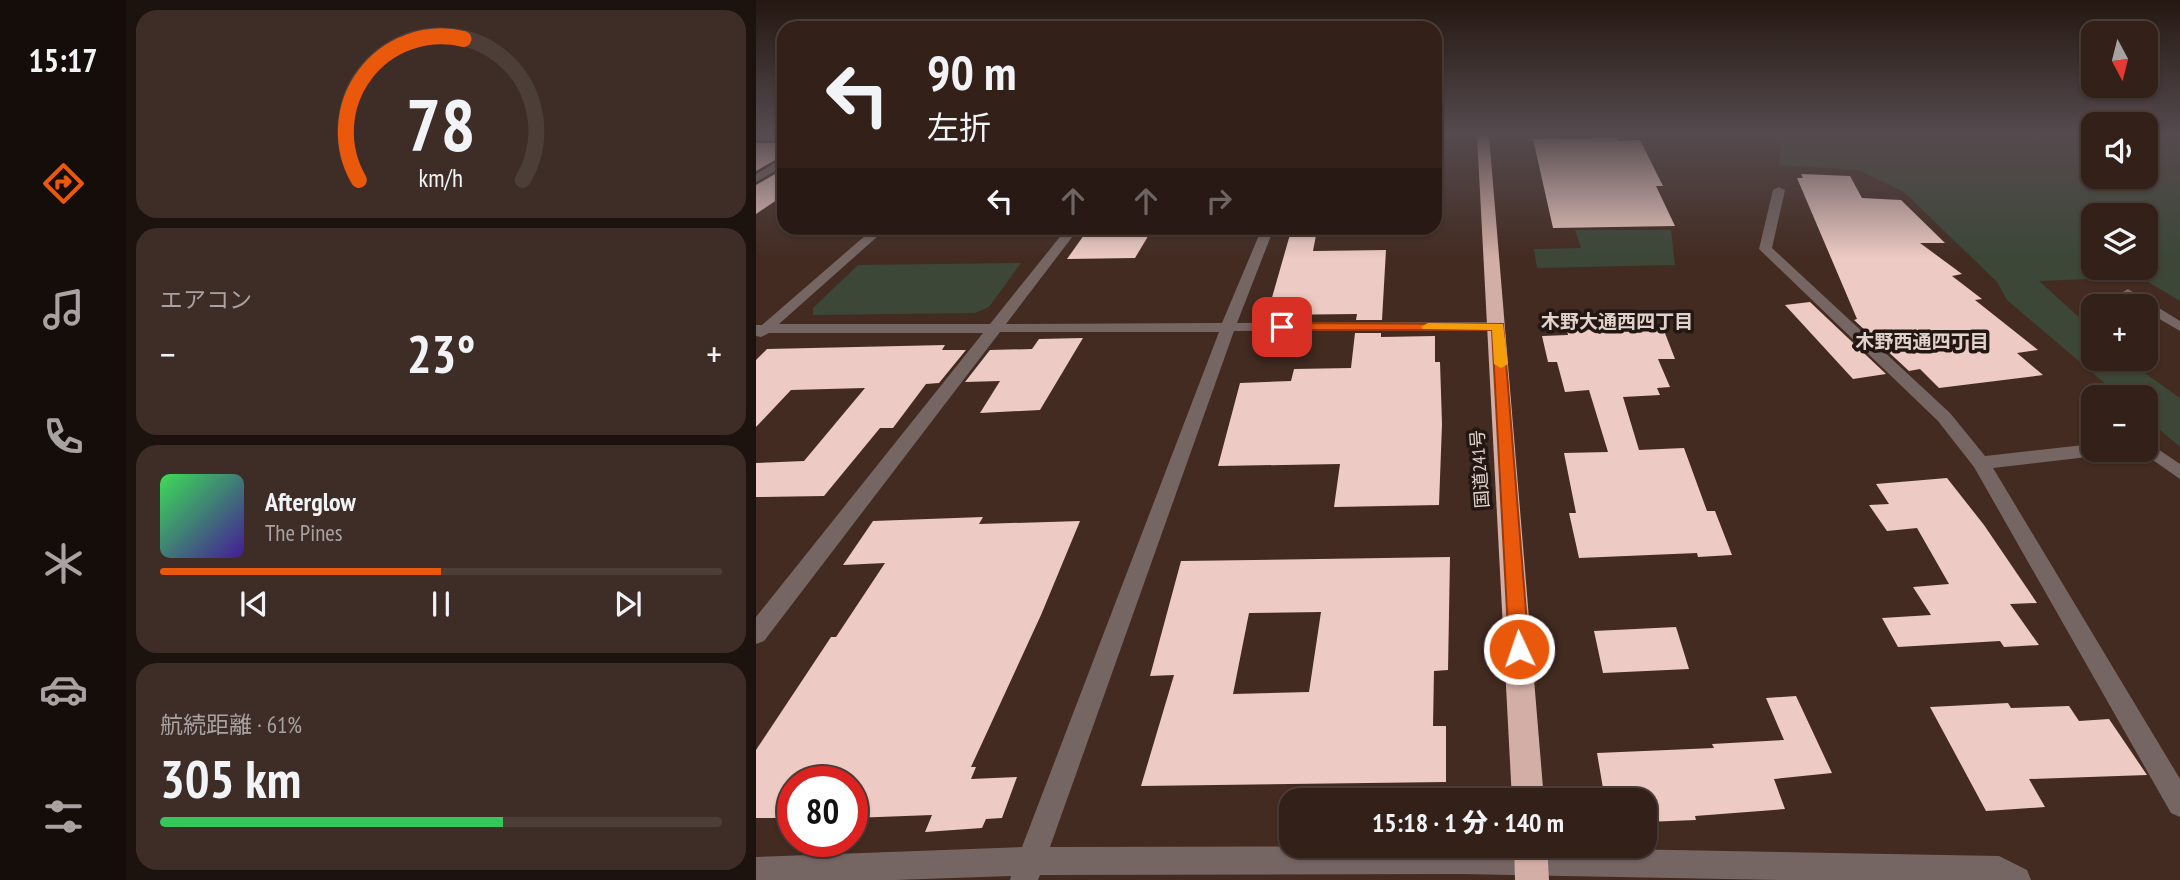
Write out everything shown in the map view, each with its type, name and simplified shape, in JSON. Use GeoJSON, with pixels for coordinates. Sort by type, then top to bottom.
{"type":"FeatureCollection","features":[{"type":"Feature","properties":{"kind":"highway","name":"国道241号"},"geometry":{"type":"LineString","coordinates":[[1486,176],[1527,788]]}},
{"type":"Feature","properties":{"kind":"street"},"geometry":{"type":"LineString","coordinates":[[1779,190],[1765,249],[1944,417],[1981,463],[2180,804]]}},
{"type":"Feature","properties":{"kind":"street"},"geometry":{"type":"LineString","coordinates":[[759,332],[873,235]]}},
{"type":"Feature","properties":{"kind":"street"},"geometry":{"type":"LineString","coordinates":[[756,634],[1067,235]]}},
{"type":"Feature","properties":{"kind":"street"},"geometry":{"type":"LineString","coordinates":[[1028,871],[1227,327],[1265,235]]}},
{"type":"Feature","properties":{"kind":"street"},"geometry":{"type":"LineString","coordinates":[[2128,293],[2180,327]]}},
{"type":"Feature","properties":{"kind":"street"},"geometry":{"type":"LineString","coordinates":[[759,332],[1498,326]]}},
{"type":"Feature","properties":{"kind":"street"},"geometry":{"type":"LineString","coordinates":[[1981,463],[2081,452]]}},
{"type":"Feature","properties":{"kind":"street"},"geometry":{"type":"LineString","coordinates":[[2158,456],[2180,473]]}},
{"type":"Feature","properties":{"kind":"street"},"geometry":{"type":"LineString","coordinates":[[756,871],[1028,871],[1531,862],[1999,870],[2017,880]]}},
{"type":"Feature","properties":{"kind":"green space"},"geometry":{"type":"Polygon","coordinates":[[[1871,176],[2081,176],[2081,189],[2158,189],[2158,176],[2180,176],[2180,301],[2145,280],[2158,280],[2158,203],[2081,203],[2081,279],[2039,281],[2081,319],[2081,363],[2007,300],[1997,282],[1904,192],[1871,176]]]}},
{"type":"Feature","properties":{"kind":"green space"},"geometry":{"type":"Polygon","coordinates":[[[1575,230],[1671,230],[1675,265],[1537,268],[1534,249],[1581,248],[1575,230]]]}},
{"type":"Feature","properties":{"kind":"green space"},"geometry":{"type":"Polygon","coordinates":[[[1021,263],[989,307],[975,313],[813,315],[813,308],[858,265],[1021,263]]]}},
{"type":"Feature","properties":{"kind":"green space"},"geometry":{"type":"Polygon","coordinates":[[[2090,371],[2142,371],[2180,398],[2180,447],[2158,428],[2158,385],[2107,385],[2090,371]]]}},
{"type":"Feature","properties":{"kind":"building"},"geometry":{"type":"Polygon","coordinates":[[[772,176],[777,176],[777,200],[756,214],[756,185],[772,176]]]}},
{"type":"Feature","properties":{"kind":"building"},"geometry":{"type":"Polygon","coordinates":[[[1541,176],[1658,176],[1663,186],[1656,186],[1675,226],[1553,228],[1541,176]]]}},
{"type":"Feature","properties":{"kind":"building"},"geometry":{"type":"Polygon","coordinates":[[[1802,176],[1850,176],[1862,198],[1901,200],[1945,243],[1920,243],[1962,274],[1952,276],[1982,299],[1975,300],[2038,350],[2017,353],[2043,375],[1939,388],[1920,369],[1909,371],[1854,320],[1857,319],[1797,178],[1803,178],[1802,176]]]}},
{"type":"Feature","properties":{"kind":"building"},"geometry":{"type":"Polygon","coordinates":[[[1084,235],[1149,235],[1135,258],[1067,259],[1084,235]]]}},
{"type":"Feature","properties":{"kind":"building"},"geometry":{"type":"Polygon","coordinates":[[[1290,235],[1316,235],[1313,251],[1386,250],[1382,320],[1356,320],[1357,314],[1267,315],[1290,235]]]}},
{"type":"Feature","properties":{"kind":"building"},"geometry":{"type":"Polygon","coordinates":[[[1810,302],[1886,374],[1853,379],[1785,305],[1810,302]]]}},
{"type":"Feature","properties":{"kind":"building"},"geometry":{"type":"Polygon","coordinates":[[[1663,328],[1675,359],[1658,359],[1670,387],[1657,388],[1660,395],[1623,397],[1639,450],[1684,448],[1707,511],[1715,511],[1732,555],[1698,557],[1697,553],[1579,558],[1569,513],[1576,513],[1564,453],[1608,452],[1589,390],[1565,392],[1557,362],[1548,362],[1542,336],[1568,335],[1567,330],[1663,328]]]}},
{"type":"Feature","properties":{"kind":"building"},"geometry":{"type":"Polygon","coordinates":[[[1355,333],[1381,333],[1381,337],[1435,336],[1435,362],[1440,362],[1442,424],[1439,505],[1334,507],[1340,464],[1218,466],[1240,383],[1291,381],[1294,369],[1351,368],[1355,333]]]}},
{"type":"Feature","properties":{"kind":"building"},"geometry":{"type":"Polygon","coordinates":[[[1083,338],[1040,410],[980,413],[1000,381],[965,382],[990,350],[1032,349],[1039,339],[1083,338]]]}},
{"type":"Feature","properties":{"kind":"building"},"geometry":{"type":"Polygon","coordinates":[[[945,345],[942,350],[966,350],[939,383],[926,384],[893,428],[880,428],[824,496],[756,497],[756,463],[804,461],[865,388],[791,390],[756,427],[756,360],[767,349],[945,345]]]}},
{"type":"Feature","properties":{"kind":"building"},"geometry":{"type":"Polygon","coordinates":[[[1947,478],[1984,525],[2037,603],[2010,604],[2039,645],[2004,647],[2000,641],[1898,647],[1882,618],[1931,615],[1913,587],[1949,584],[1917,528],[1887,531],[1869,505],[1889,504],[1876,484],[1947,478]]]}},
{"type":"Feature","properties":{"kind":"building"},"geometry":{"type":"Polygon","coordinates":[[[983,517],[979,524],[1080,521],[1041,615],[971,767],[976,767],[971,779],[1017,777],[1002,818],[986,819],[982,828],[925,832],[932,815],[868,817],[868,766],[777,766],[777,818],[756,818],[756,750],[831,637],[836,637],[885,563],[843,565],[873,521],[983,517]]]}},
{"type":"Feature","properties":{"kind":"building"},"geometry":{"type":"Polygon","coordinates":[[[1450,557],[1448,670],[1434,671],[1433,726],[1446,726],[1446,782],[1141,786],[1174,675],[1150,676],[1181,561],[1450,557]],[[1321,612],[1249,613],[1233,694],[1309,692],[1321,612]]]}},
{"type":"Feature","properties":{"kind":"building"},"geometry":{"type":"Polygon","coordinates":[[[1676,627],[1689,669],[1603,673],[1594,631],[1676,627]]]}},
{"type":"Feature","properties":{"kind":"building"},"geometry":{"type":"Polygon","coordinates":[[[1796,696],[1832,773],[1774,779],[1785,809],[1695,816],[1696,820],[1657,822],[1657,788],[1603,788],[1597,753],[1714,748],[1712,744],[1784,740],[1766,698],[1796,696]]]}},
{"type":"Feature","properties":{"kind":"building"},"geometry":{"type":"Polygon","coordinates":[[[2008,703],[2011,708],[2069,706],[2079,721],[2109,719],[2147,775],[2029,779],[2045,807],[1986,811],[1930,707],[2008,703]]]}},
{"type":"Feature","properties":{"kind":"slow traffic"},"geometry":{"type":"LineString","coordinates":[[1428,327],[1498,326],[1501,364]]}},
{"type":"Feature","properties":{"kind":"district","name":"木野大通西四丁目"},"geometry":{"type":"Point","coordinates":[1617,321]}},
{"type":"Feature","properties":{"kind":"district","name":"木野西通四丁目"},"geometry":{"type":"Point","coordinates":[1922,341]}},
{"type":"Feature","properties":{"kind":"route"},"geometry":{"type":"LineString","coordinates":[[1282,327],[1498,326],[1519,649]]}}]}
